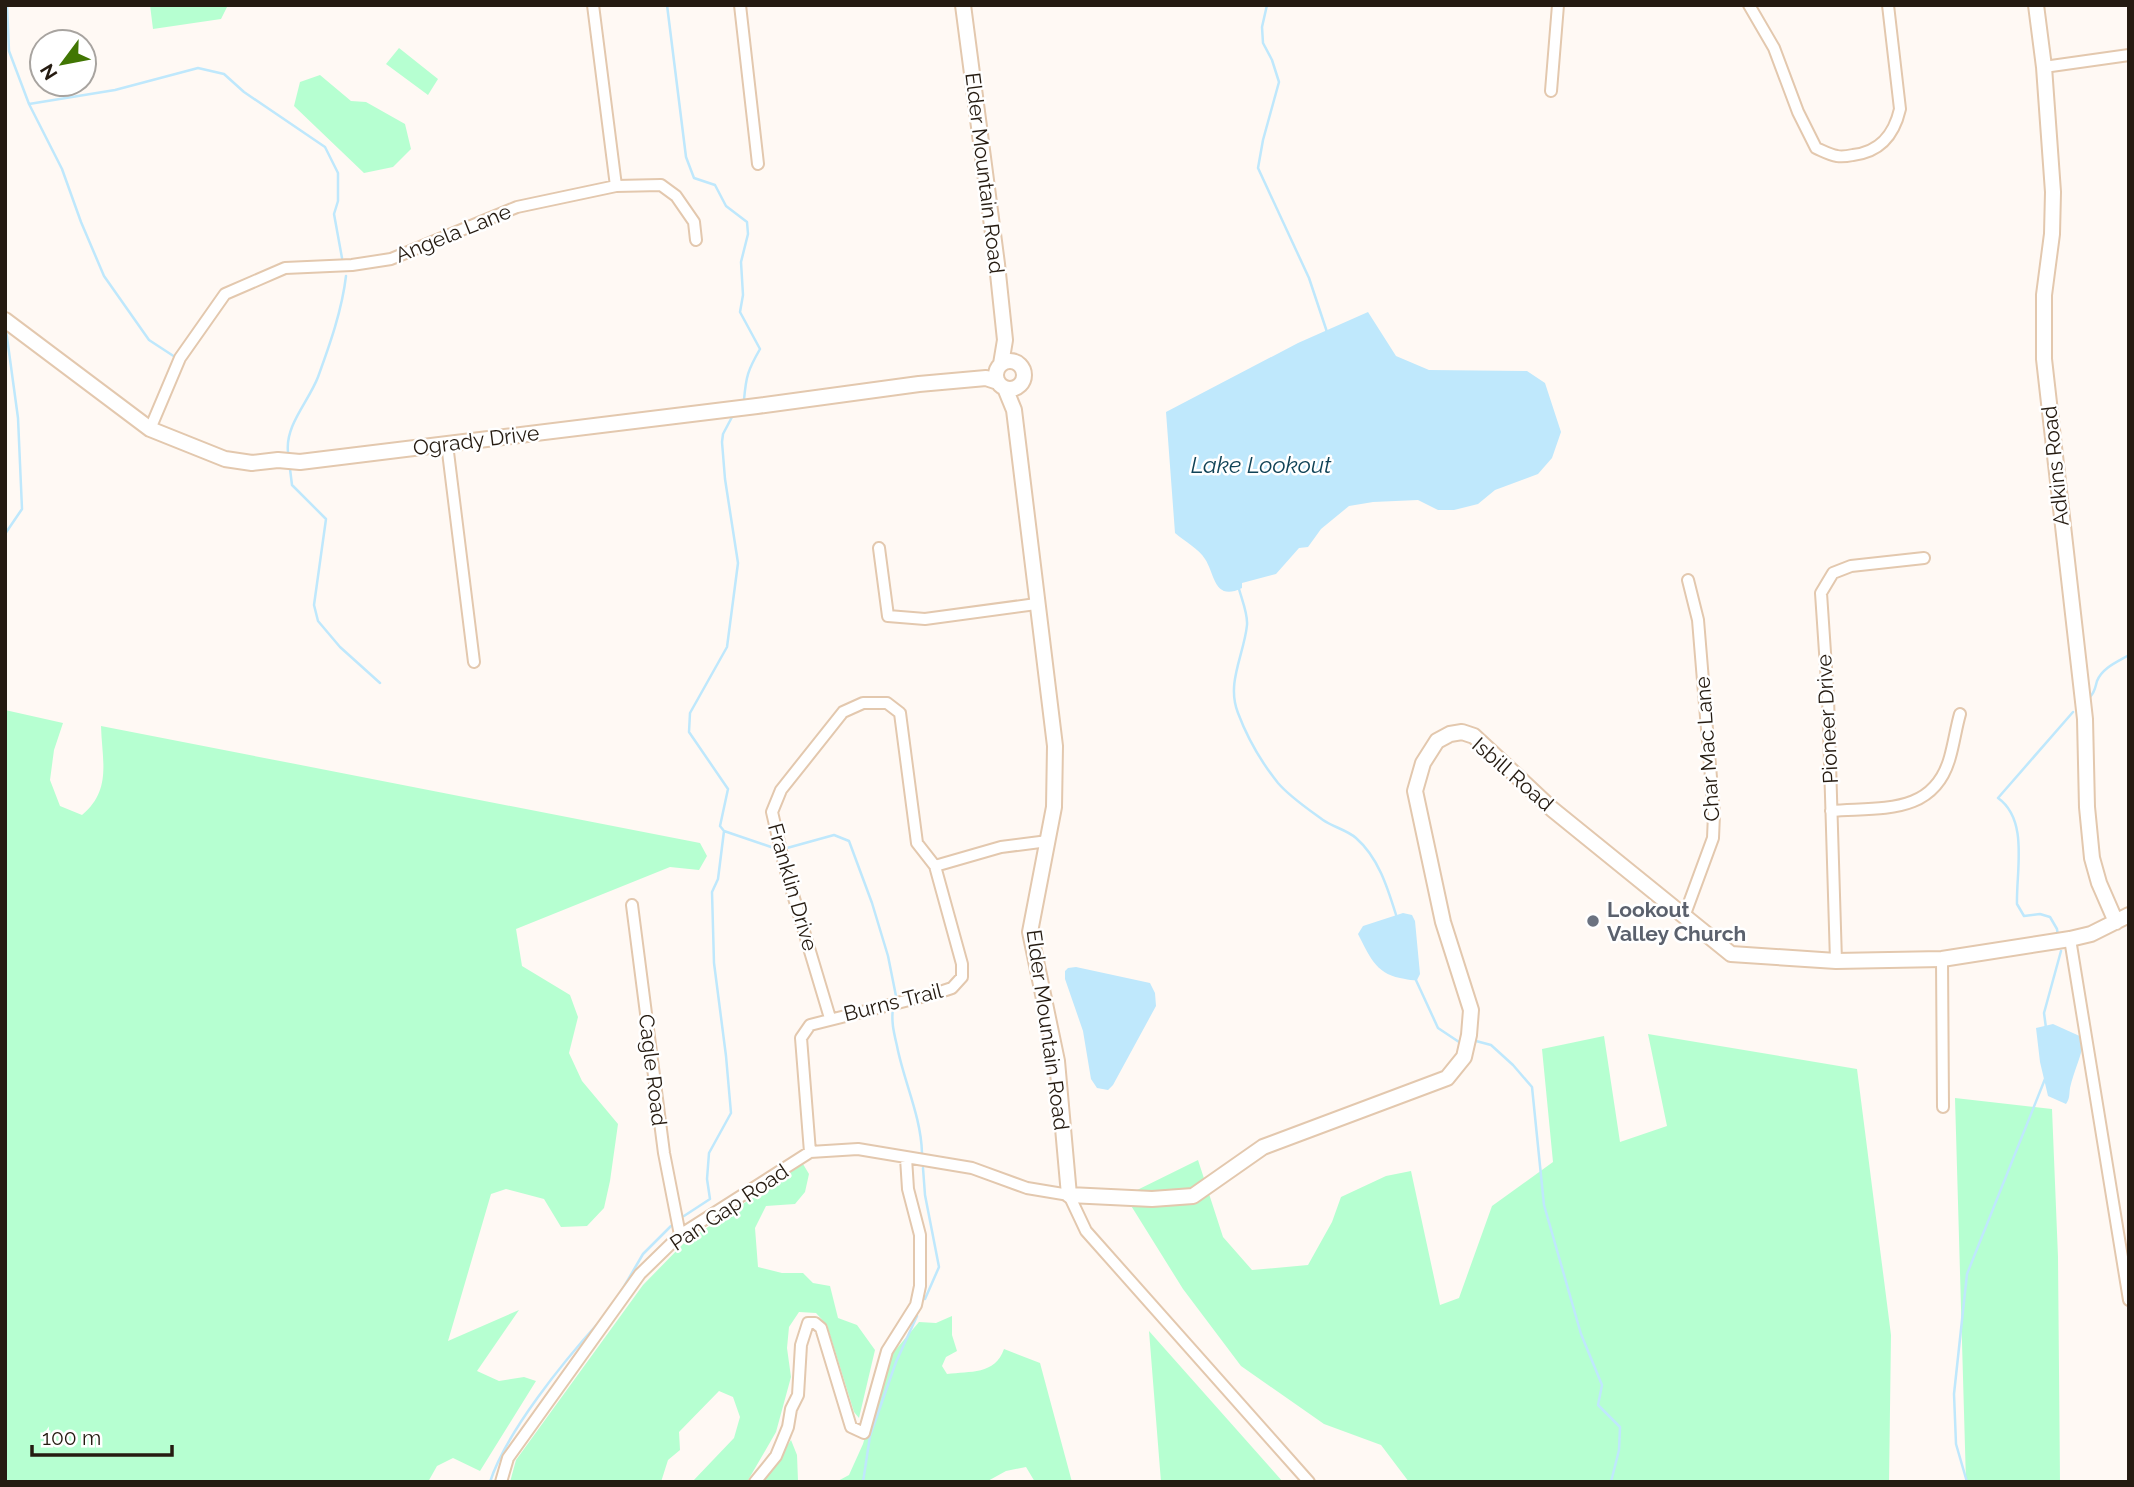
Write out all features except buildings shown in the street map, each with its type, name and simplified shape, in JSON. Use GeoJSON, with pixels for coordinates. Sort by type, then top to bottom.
{"type":"FeatureCollection","features":[{"type":"Feature","properties":{"kind":"street"},"geometry":{"type":"LineString","coordinates":[[593,5],[616,186]]}},
{"type":"Feature","properties":{"kind":"street"},"geometry":{"type":"LineString","coordinates":[[740,5],[758,164]]}},
{"type":"Feature","properties":{"kind":"street","name":"Elder Mountain Road"},"geometry":{"type":"LineString","coordinates":[[963,5],[1005,340],[1001,378],[1014,410],[1055,746],[1054,807],[1030,932],[1057,1061],[1069,1195],[1086,1231],[1309,1482]]}},
{"type":"Feature","properties":{"kind":"street"},"geometry":{"type":"LineString","coordinates":[[1551,91],[1558,5]]}},
{"type":"Feature","properties":{"kind":"street"},"geometry":{"type":"LineString","coordinates":[[1749,5],[1774,48],[1801,119],[1816,148],[1839,157],[1868,154],[1891,134],[1897,122],[1900,109],[1888,5]]}},
{"type":"Feature","properties":{"kind":"street","name":"Adkins Road"},"geometry":{"type":"LineString","coordinates":[[2036,5],[2044,67],[2053,192],[2052,234],[2043,295],[2044,359],[2085,719],[2087,807],[2092,858],[2099,883],[2122,918]]}},
{"type":"Feature","properties":{"kind":"street"},"geometry":{"type":"LineString","coordinates":[[2044,67],[2129,55]]}},
{"type":"Feature","properties":{"kind":"street","name":"Angela Lane"},"geometry":{"type":"LineString","coordinates":[[150,429],[180,358],[225,294],[288,267],[352,265],[391,259],[517,207],[616,186],[661,185],[676,197],[694,222],[696,240]]}},
{"type":"Feature","properties":{"kind":"street","name":"Ogrady Drive"},"geometry":{"type":"LineString","coordinates":[[5,320],[150,429],[212,454],[252,463],[278,460],[300,462],[919,384],[1001,378]]}},
{"type":"Feature","properties":{"kind":"street","name":"Elder Mountain Road"},"geometry":{"type":"LineString","coordinates":[[1001,378],[1023,375],[1005,340]]}},
{"type":"Feature","properties":{"kind":"street"},"geometry":{"type":"LineString","coordinates":[[1001,378],[1009,361],[1017,363]]}},
{"type":"Feature","properties":{"kind":"street"},"geometry":{"type":"LineString","coordinates":[[447,444],[474,662]]}},
{"type":"Feature","properties":{"kind":"street"},"geometry":{"type":"LineString","coordinates":[[879,548],[888,616],[925,619],[1036,604]]}},
{"type":"Feature","properties":{"kind":"street","name":"Pioneer Drive"},"geometry":{"type":"LineString","coordinates":[[1836,961],[1821,593],[1833,573],[1851,566],[1924,558]]}},
{"type":"Feature","properties":{"kind":"street","name":"Char Mac Lane"},"geometry":{"type":"LineString","coordinates":[[1685,914],[1713,838],[1714,814],[1698,620],[1688,580]]}},
{"type":"Feature","properties":{"kind":"street","name":"Franklin Drive"},"geometry":{"type":"LineString","coordinates":[[830,1018],[785,868],[772,812],[781,790],[843,712],[863,703],[887,703],[900,713],[917,843],[935,866]]}},
{"type":"Feature","properties":{"kind":"street"},"geometry":{"type":"LineString","coordinates":[[1831,811],[1911,804],[1928,794],[1937,784],[1950,760],[1959,713]]}},
{"type":"Feature","properties":{"kind":"street","name":"Isbill Road"},"geometry":{"type":"LineString","coordinates":[[1069,1195],[1152,1199],[1193,1196],[1262,1147],[1447,1079],[1464,1057],[1471,1010],[1443,922],[1415,791],[1423,763],[1437,741],[1450,734],[1462,732],[1474,736],[1552,809],[1685,914],[1731,954],[1836,961],[1942,959],[2070,939],[2091,934],[2122,918]]}},
{"type":"Feature","properties":{"kind":"street"},"geometry":{"type":"LineString","coordinates":[[935,866],[1001,847],[1048,841]]}},
{"type":"Feature","properties":{"kind":"street","name":"Burns Trail"},"geometry":{"type":"LineString","coordinates":[[830,1018],[937,993],[960,982],[962,964],[935,866]]}},
{"type":"Feature","properties":{"kind":"street","name":"Cagle Road"},"geometry":{"type":"LineString","coordinates":[[632,905],[664,1153],[680,1235]]}},
{"type":"Feature","properties":{"kind":"street"},"geometry":{"type":"LineString","coordinates":[[2070,939],[2129,1300]]}},
{"type":"Feature","properties":{"kind":"street"},"geometry":{"type":"LineString","coordinates":[[1942,959],[1943,1107]]}},
{"type":"Feature","properties":{"kind":"street"},"geometry":{"type":"LineString","coordinates":[[810,1152],[801,1038],[810,1025],[830,1018]]}},
{"type":"Feature","properties":{"kind":"street","name":"Pan Gap Road"},"geometry":{"type":"LineString","coordinates":[[502,1482],[509,1458],[640,1274],[680,1235],[810,1152],[858,1149],[972,1168],[1027,1188],[1069,1195]]}},
{"type":"Feature","properties":{"kind":"street"},"geometry":{"type":"LineString","coordinates":[[755,1482],[776,1456],[788,1427],[791,1409],[798,1395],[801,1345],[808,1323],[816,1323],[821,1328],[852,1427],[864,1433],[887,1351],[916,1305],[920,1286],[920,1235],[908,1189],[906,1158]]}},
{"type":"Feature","properties":{"kind":"green space"},"geometry":{"type":"Polygon","coordinates":[[[150,5],[228,5],[221,19],[153,29],[150,5]]]}},
{"type":"Feature","properties":{"kind":"green space"},"geometry":{"type":"Polygon","coordinates":[[[399,48],[438,79],[428,95],[386,64],[399,48]]]}},
{"type":"Feature","properties":{"kind":"green space"},"geometry":{"type":"Polygon","coordinates":[[[320,75],[351,101],[366,102],[405,124],[411,149],[393,167],[364,173],[294,106],[300,82],[320,75]]]}},
{"type":"Feature","properties":{"kind":"green space"},"geometry":{"type":"Polygon","coordinates":[[[5,710],[63,723],[54,750],[50,780],[60,806],[82,815],[98,795],[101,785],[101,726],[700,843],[707,856],[699,870],[670,867],[516,929],[522,966],[570,995],[578,1017],[569,1053],[582,1081],[618,1124],[604,1208],[587,1226],[561,1227],[544,1199],[506,1189],[491,1194],[448,1341],[519,1310],[477,1371],[499,1381],[524,1377],[536,1381],[480,1471],[453,1458],[437,1466],[428,1482],[5,1482],[5,710]]]}},
{"type":"Feature","properties":{"kind":"green space"},"geometry":{"type":"Polygon","coordinates":[[[1648,1034],[1857,1069],[1891,1335],[1889,1482],[1409,1482],[1381,1445],[1324,1424],[1241,1366],[1183,1289],[1125,1196],[1198,1160],[1223,1237],[1252,1270],[1308,1265],[1332,1222],[1341,1197],[1386,1176],[1411,1171],[1440,1305],[1459,1298],[1492,1206],[1553,1162],[1542,1049],[1604,1036],[1620,1142],[1667,1126],[1648,1034]]]}},
{"type":"Feature","properties":{"kind":"green space"},"geometry":{"type":"Polygon","coordinates":[[[1955,1098],[2052,1109],[2058,1257],[2060,1482],[1966,1482],[1955,1098]]]}},
{"type":"Feature","properties":{"kind":"green space"},"geometry":{"type":"Polygon","coordinates":[[[803,1164],[809,1174],[805,1192],[795,1204],[766,1206],[755,1228],[758,1267],[782,1273],[803,1273],[813,1283],[830,1286],[838,1318],[857,1325],[875,1350],[859,1418],[854,1412],[827,1325],[816,1313],[799,1312],[789,1327],[787,1348],[791,1377],[776,1432],[747,1482],[692,1482],[734,1438],[740,1417],[733,1397],[719,1391],[679,1432],[680,1450],[668,1460],[661,1482],[510,1482],[516,1460],[643,1285],[684,1243],[803,1164]]]}},
{"type":"Feature","properties":{"kind":"green space"},"geometry":{"type":"Polygon","coordinates":[[[952,1316],[952,1335],[957,1351],[946,1357],[942,1366],[947,1374],[988,1368],[995,1363],[1004,1349],[1040,1363],[1072,1482],[1035,1482],[1026,1467],[1006,1471],[986,1482],[836,1482],[849,1475],[863,1444],[887,1360],[919,1322],[936,1323],[952,1316]]]}},
{"type":"Feature","properties":{"kind":"green space"},"geometry":{"type":"Polygon","coordinates":[[[1149,1331],[1283,1482],[1161,1482],[1149,1331]]]}},
{"type":"Feature","properties":{"kind":"green space"},"geometry":{"type":"Polygon","coordinates":[[[791,1440],[797,1455],[800,1482],[762,1482],[777,1462],[791,1440]]]}},
{"type":"Feature","properties":{"kind":"water","name":"Lake Lookout"},"geometry":{"type":"Polygon","coordinates":[[[1368,312],[1396,356],[1429,370],[1527,371],[1545,383],[1561,432],[1552,458],[1538,474],[1495,490],[1478,504],[1454,510],[1438,510],[1418,500],[1349,506],[1321,529],[1308,547],[1299,548],[1276,574],[1242,583],[1242,588],[1233,591],[1221,589],[1202,555],[1175,533],[1166,412],[1298,343],[1368,312]]]}},
{"type":"Feature","properties":{"kind":"water"},"geometry":{"type":"Polygon","coordinates":[[[1403,913],[1412,915],[1415,921],[1420,974],[1417,980],[1391,976],[1384,972],[1374,962],[1358,934],[1363,926],[1403,913]]]}},
{"type":"Feature","properties":{"kind":"water"},"geometry":{"type":"Polygon","coordinates":[[[1076,967],[1150,983],[1155,993],[1156,1006],[1108,1090],[1097,1088],[1091,1079],[1083,1031],[1065,979],[1065,971],[1076,967]]]}},
{"type":"Feature","properties":{"kind":"water"},"geometry":{"type":"Polygon","coordinates":[[[2053,1024],[2084,1038],[2066,1104],[2048,1096],[2040,1062],[2036,1028],[2053,1024]]]}},
{"type":"Feature","properties":{"kind":"waterway"},"geometry":{"type":"LineString","coordinates":[[7,5],[9,51],[29,104],[115,90],[198,68],[224,74],[244,92],[325,147],[338,173],[338,201],[334,214],[342,258]]}},
{"type":"Feature","properties":{"kind":"waterway"},"geometry":{"type":"LineString","coordinates":[[667,5],[686,157],[694,178],[715,185],[726,206],[747,222],[748,234],[741,262],[743,295],[740,312],[760,349],[748,373],[744,400]]}},
{"type":"Feature","properties":{"kind":"waterway"},"geometry":{"type":"LineString","coordinates":[[1267,5],[1262,27],[1263,43],[1279,82],[1258,168],[1309,278],[1327,332]]}},
{"type":"Feature","properties":{"kind":"waterway"},"geometry":{"type":"LineString","coordinates":[[29,104],[62,169],[104,276],[149,340],[175,357]]}},
{"type":"Feature","properties":{"kind":"waterway"},"geometry":{"type":"LineString","coordinates":[[288,452],[290,432],[314,386],[331,340],[346,276]]}},
{"type":"Feature","properties":{"kind":"waterway"},"geometry":{"type":"LineString","coordinates":[[5,534],[22,509],[18,418],[6,330]]}},
{"type":"Feature","properties":{"kind":"waterway"},"geometry":{"type":"LineString","coordinates":[[684,1216],[710,1199],[707,1179],[709,1153],[731,1113],[714,963],[712,892],[718,879],[724,831],[720,826],[728,789],[689,732],[690,713],[727,647],[738,563],[722,442],[732,417]]}},
{"type":"Feature","properties":{"kind":"waterway"},"geometry":{"type":"LineString","coordinates":[[290,469],[292,485],[326,519],[314,605],[318,621],[340,647],[380,683]]}},
{"type":"Feature","properties":{"kind":"waterway"},"geometry":{"type":"LineString","coordinates":[[1239,589],[1247,625],[1235,680],[1235,702],[1255,750],[1278,783],[1299,803],[1323,820],[1352,835],[1364,846],[1382,875],[1397,918]]}},
{"type":"Feature","properties":{"kind":"waterway"},"geometry":{"type":"LineString","coordinates":[[2090,697],[2102,672],[2129,655]]}},
{"type":"Feature","properties":{"kind":"waterway"},"geometry":{"type":"LineString","coordinates":[[2058,937],[2050,917],[2040,914],[2024,916],[2017,904],[2017,833],[2014,819],[1998,798],[2073,712]]}},
{"type":"Feature","properties":{"kind":"waterway"},"geometry":{"type":"LineString","coordinates":[[724,831],[771,847]]}},
{"type":"Feature","properties":{"kind":"waterway"},"geometry":{"type":"LineString","coordinates":[[787,848],[834,835],[849,841],[872,903],[888,956],[896,996]]}},
{"type":"Feature","properties":{"kind":"waterway"},"geometry":{"type":"LineString","coordinates":[[2046,1028],[2044,1013],[2061,951]]}},
{"type":"Feature","properties":{"kind":"waterway"},"geometry":{"type":"LineString","coordinates":[[1415,978],[1438,1028],[1459,1042]]}},
{"type":"Feature","properties":{"kind":"waterway"},"geometry":{"type":"LineString","coordinates":[[893,1008],[894,1032],[919,1126],[922,1153]]}},
{"type":"Feature","properties":{"kind":"waterway"},"geometry":{"type":"LineString","coordinates":[[1476,1041],[1491,1045],[1532,1087],[1544,1205],[1581,1334],[1602,1385],[1598,1405],[1620,1427],[1619,1450],[1611,1482]]}},
{"type":"Feature","properties":{"kind":"waterway"},"geometry":{"type":"LineString","coordinates":[[1967,1482],[1956,1444],[1954,1394],[1967,1274],[2045,1079]]}},
{"type":"Feature","properties":{"kind":"waterway"},"geometry":{"type":"LineString","coordinates":[[923,1168],[925,1195],[939,1267],[925,1299]]}},
{"type":"Feature","properties":{"kind":"waterway"},"geometry":{"type":"LineString","coordinates":[[622,1290],[643,1254],[671,1226]]}},
{"type":"Feature","properties":{"kind":"waterway"},"geometry":{"type":"LineString","coordinates":[[863,1482],[870,1436],[896,1362],[917,1316]]}},
{"type":"Feature","properties":{"kind":"waterway"},"geometry":{"type":"LineString","coordinates":[[490,1482],[522,1420],[600,1321]]}},
{"type":"Feature","properties":{"kind":"place","name":"Lookout Valley Church"},"geometry":{"type":"Point","coordinates":[1593,921]}}]}
